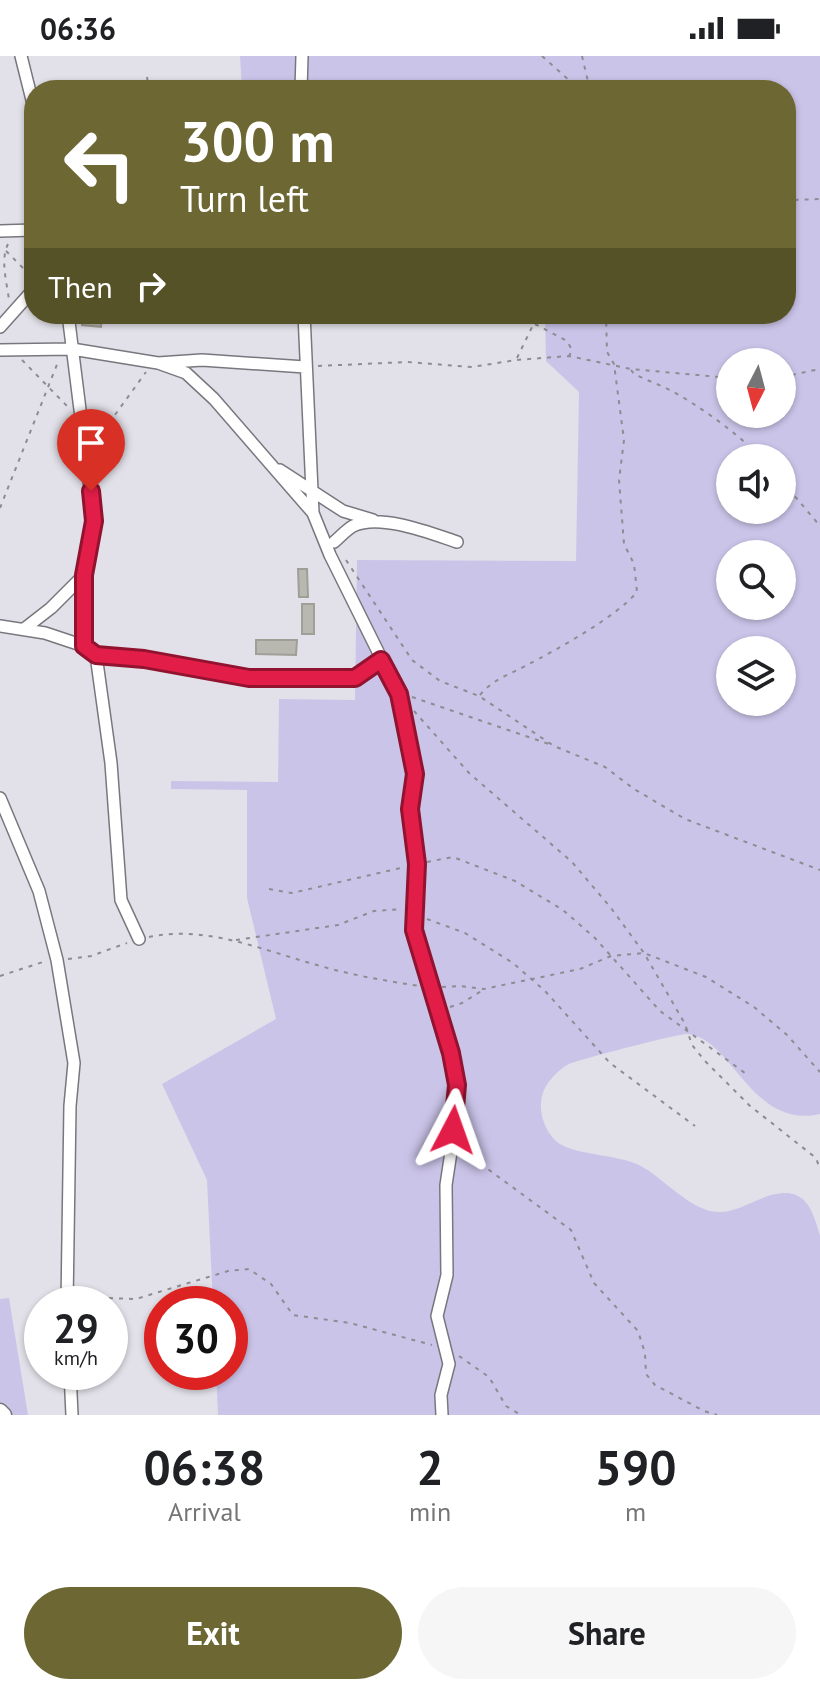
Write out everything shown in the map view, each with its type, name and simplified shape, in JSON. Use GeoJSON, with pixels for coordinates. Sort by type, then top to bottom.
{"type":"FeatureCollection","features":[{"type":"Feature","properties":{"kind":"street"},"geometry":{"type":"LineString","coordinates":[[21,56],[27,80]]}},
{"type":"Feature","properties":{"kind":"street"},"geometry":{"type":"LineString","coordinates":[[301,80],[302,56]]}},
{"type":"Feature","properties":{"kind":"street"},"geometry":{"type":"LineString","coordinates":[[0,327],[24,300]]}},
{"type":"Feature","properties":{"kind":"street"},"geometry":{"type":"LineString","coordinates":[[68,324],[68,350],[94,521],[84,575],[84,646]]}},
{"type":"Feature","properties":{"kind":"street"},"geometry":{"type":"LineString","coordinates":[[304,324],[313,513]]}},
{"type":"Feature","properties":{"kind":"street"},"geometry":{"type":"LineString","coordinates":[[0,350],[68,350],[160,364],[186,373],[214,399],[313,513],[330,555],[399,694],[415,774],[410,809],[417,864],[414,930],[451,1053],[457,1085],[446,1185],[447,1275],[437,1316],[449,1364],[441,1395],[442,1415]]}},
{"type":"Feature","properties":{"kind":"street"},"geometry":{"type":"LineString","coordinates":[[160,364],[202,360],[305,367]]}},
{"type":"Feature","properties":{"kind":"street"},"geometry":{"type":"LineString","coordinates":[[273,467],[286,472],[343,511],[457,542]]}},
{"type":"Feature","properties":{"kind":"street"},"geometry":{"type":"LineString","coordinates":[[334,542],[350,527],[377,522]]}},
{"type":"Feature","properties":{"kind":"street"},"geometry":{"type":"LineString","coordinates":[[24,629],[51,608],[84,575]]}},
{"type":"Feature","properties":{"kind":"street"},"geometry":{"type":"LineString","coordinates":[[0,626],[45,633],[84,646],[96,655],[144,659],[249,678],[355,678],[381,660]]}},
{"type":"Feature","properties":{"kind":"street"},"geometry":{"type":"LineString","coordinates":[[96,655],[111,763],[121,900],[139,939]]}},
{"type":"Feature","properties":{"kind":"street"},"geometry":{"type":"LineString","coordinates":[[0,798],[39,891],[57,960],[74,1063],[70,1106],[67,1286]]}},
{"type":"Feature","properties":{"kind":"street"},"geometry":{"type":"LineString","coordinates":[[71,1390],[72,1415]]}},
{"type":"Feature","properties":{"kind":"street"},"geometry":{"type":"LineString","coordinates":[[0,1411],[4,1415]]}},
{"type":"Feature","properties":{"kind":"path"},"geometry":{"type":"LineString","coordinates":[[542,56],[569,80]]}},
{"type":"Feature","properties":{"kind":"path"},"geometry":{"type":"LineString","coordinates":[[582,56],[588,80]]}},
{"type":"Feature","properties":{"kind":"path"},"geometry":{"type":"LineString","coordinates":[[796,200],[820,199]]}},
{"type":"Feature","properties":{"kind":"path"},"geometry":{"type":"LineString","coordinates":[[5,231],[10,240],[5,250],[11,315]]}},
{"type":"Feature","properties":{"kind":"path"},"geometry":{"type":"LineString","coordinates":[[5,250],[24,269]]}},
{"type":"Feature","properties":{"kind":"path"},"geometry":{"type":"LineString","coordinates":[[516,360],[534,324]]}},
{"type":"Feature","properties":{"kind":"path"},"geometry":{"type":"LineString","coordinates":[[536,324],[567,341],[572,350],[569,356]]}},
{"type":"Feature","properties":{"kind":"path"},"geometry":{"type":"LineString","coordinates":[[479,696],[491,681],[527,665],[625,607],[637,592],[634,564],[624,544],[619,480],[624,440],[614,364],[607,352],[606,324]]}},
{"type":"Feature","properties":{"kind":"path"},"geometry":{"type":"LineString","coordinates":[[14,350],[33,375],[72,412],[82,429]]}},
{"type":"Feature","properties":{"kind":"path"},"geometry":{"type":"LineString","coordinates":[[0,508],[48,387],[68,350]]}},
{"type":"Feature","properties":{"kind":"path"},"geometry":{"type":"LineString","coordinates":[[305,367],[358,362],[472,367],[569,356],[631,369],[716,377]]}},
{"type":"Feature","properties":{"kind":"path"},"geometry":{"type":"LineString","coordinates":[[88,475],[104,430],[120,404],[148,370],[160,364]]}},
{"type":"Feature","properties":{"kind":"path"},"geometry":{"type":"LineString","coordinates":[[631,369],[634,374],[690,402],[748,444]]}},
{"type":"Feature","properties":{"kind":"path"},"geometry":{"type":"LineString","coordinates":[[796,374],[820,369]]}},
{"type":"Feature","properties":{"kind":"path"},"geometry":{"type":"LineString","coordinates":[[796,498],[820,526]]}},
{"type":"Feature","properties":{"kind":"path"},"geometry":{"type":"LineString","coordinates":[[334,542],[412,660],[440,681],[479,696],[554,746]]}},
{"type":"Feature","properties":{"kind":"path"},"geometry":{"type":"LineString","coordinates":[[399,694],[554,746],[605,767],[634,789],[685,819],[820,870]]}},
{"type":"Feature","properties":{"kind":"path"},"geometry":{"type":"LineString","coordinates":[[399,694],[469,773],[572,862],[644,953],[688,1031],[692,1045],[749,1105],[816,1158],[820,1169]]}},
{"type":"Feature","properties":{"kind":"path"},"geometry":{"type":"LineString","coordinates":[[269,889],[292,893],[453,857],[515,881],[563,910],[595,938],[660,1011],[745,1073]]}},
{"type":"Feature","properties":{"kind":"path"},"geometry":{"type":"LineString","coordinates":[[234,940],[338,925],[374,911],[402,909],[465,933],[513,963],[545,991],[610,1063],[695,1126]]}},
{"type":"Feature","properties":{"kind":"path"},"geometry":{"type":"LineString","coordinates":[[0,976],[36,963],[91,956],[139,939],[198,934],[234,940],[319,966],[430,988],[460,986],[484,989]]}},
{"type":"Feature","properties":{"kind":"path"},"geometry":{"type":"LineString","coordinates":[[437,1010],[462,1003],[484,989],[580,969],[611,956],[644,953],[706,977],[754,1007],[787,1035],[820,1072]]}},
{"type":"Feature","properties":{"kind":"path"},"geometry":{"type":"LineString","coordinates":[[451,1152],[470,1156],[571,1230],[594,1283],[638,1331],[645,1353],[646,1374],[655,1385],[717,1415]]}},
{"type":"Feature","properties":{"kind":"path"},"geometry":{"type":"LineString","coordinates":[[128,1299],[228,1271],[249,1269],[271,1284],[293,1315],[350,1323],[446,1346],[489,1377],[506,1406],[521,1415]]}},
{"type":"Feature","properties":{"kind":"shaded area"},"geometry":{"type":"Polygon","coordinates":[[[240,56],[820,56],[820,1114],[796,1115],[776,1109],[759,1097],[717,1050],[703,1039],[687,1034],[569,1064],[549,1082],[541,1102],[547,1129],[560,1144],[637,1164],[698,1207],[709,1211],[729,1211],[767,1196],[786,1193],[806,1202],[820,1235],[820,1415],[218,1415],[217,1390],[248,1390],[248,1286],[212,1286],[207,1180],[162,1084],[276,1019],[247,898],[247,790],[171,789],[171,781],[278,782],[279,699],[355,700],[357,560],[576,561],[579,392],[546,361],[545,324],[796,324],[796,80],[241,80],[240,56]]]}},
{"type":"Feature","properties":{"kind":"shaded area"},"geometry":{"type":"Polygon","coordinates":[[[9,1298],[28,1415],[0,1415],[0,1299],[9,1298]]]}},
{"type":"Feature","properties":{"kind":"building"},"geometry":{"type":"Polygon","coordinates":[[[298,569],[307,569],[308,597],[299,597],[298,569]]]}},
{"type":"Feature","properties":{"kind":"building"},"geometry":{"type":"Polygon","coordinates":[[[302,604],[314,604],[314,634],[302,634],[302,604]]]}},
{"type":"Feature","properties":{"kind":"building"},"geometry":{"type":"Polygon","coordinates":[[[256,640],[297,640],[296,655],[256,654],[256,640]]]}},
{"type":"Feature","properties":{"kind":"route"},"geometry":{"type":"LineString","coordinates":[[91,491],[94,521],[84,575],[82,625],[84,646],[96,655],[144,659],[249,678],[355,678],[381,660],[399,694],[415,774],[410,809],[417,864],[414,930],[451,1053],[457,1085],[453,1130]]}}]}
